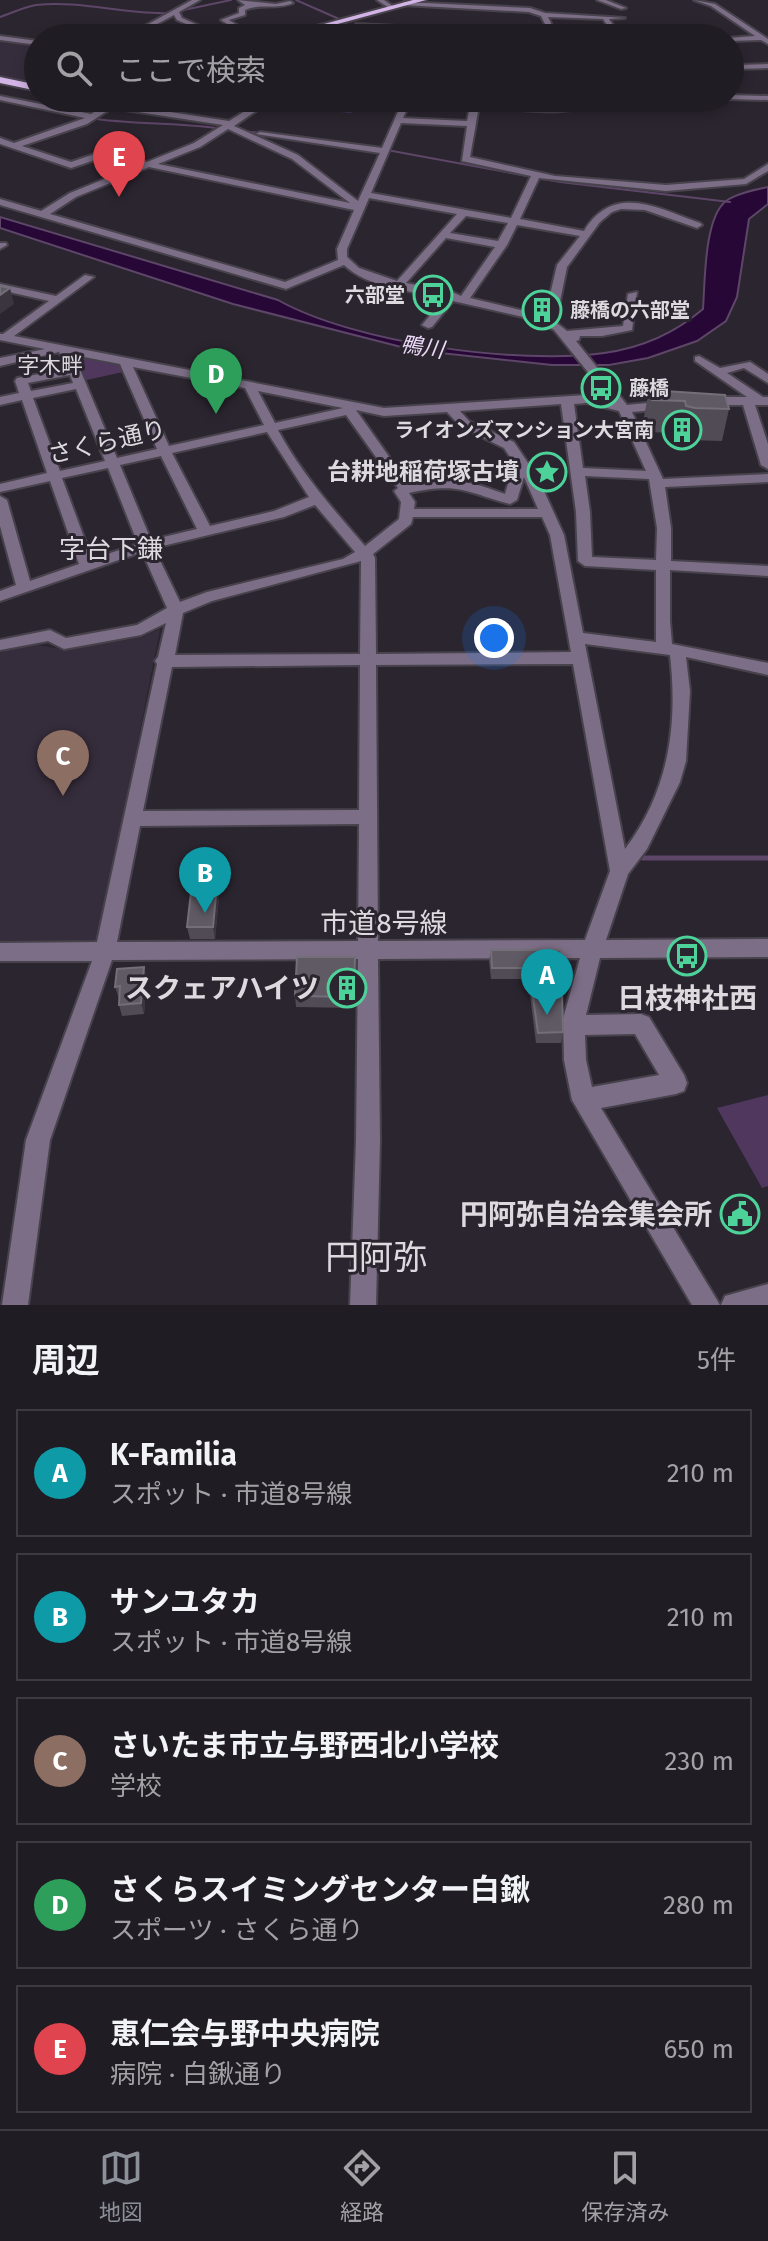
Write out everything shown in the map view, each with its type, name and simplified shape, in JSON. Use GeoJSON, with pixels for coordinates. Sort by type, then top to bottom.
{"type":"FeatureCollection","features":[{"type":"Feature","properties":{"kind":"main road"},"geometry":{"type":"LineString","coordinates":[[326,24],[422,0]]}},
{"type":"Feature","properties":{"kind":"main road"},"geometry":{"type":"LineString","coordinates":[[0,80],[24,85]]}},
{"type":"Feature","properties":{"kind":"street"},"geometry":{"type":"LineString","coordinates":[[152,24],[197,0]]}},
{"type":"Feature","properties":{"kind":"street"},"geometry":{"type":"LineString","coordinates":[[241,0],[276,6],[290,3]]}},
{"type":"Feature","properties":{"kind":"street"},"geometry":{"type":"LineString","coordinates":[[380,0],[391,7]]}},
{"type":"Feature","properties":{"kind":"street"},"geometry":{"type":"LineString","coordinates":[[600,0],[623,8]]}},
{"type":"Feature","properties":{"kind":"street"},"geometry":{"type":"LineString","coordinates":[[703,1],[743,24]]}},
{"type":"Feature","properties":{"kind":"street"},"geometry":{"type":"LineString","coordinates":[[231,24],[224,20],[242,15],[241,9],[250,3]]}},
{"type":"Feature","properties":{"kind":"street"},"geometry":{"type":"LineString","coordinates":[[404,4],[448,3],[530,10],[544,15],[622,18]]}},
{"type":"Feature","properties":{"kind":"street"},"geometry":{"type":"LineString","coordinates":[[440,24],[448,3]]}},
{"type":"Feature","properties":{"kind":"street"},"geometry":{"type":"LineString","coordinates":[[530,10],[538,3]]}},
{"type":"Feature","properties":{"kind":"street"},"geometry":{"type":"LineString","coordinates":[[175,12],[179,19],[191,24]]}},
{"type":"Feature","properties":{"kind":"street"},"geometry":{"type":"LineString","coordinates":[[359,24],[361,14]]}},
{"type":"Feature","properties":{"kind":"street"},"geometry":{"type":"LineString","coordinates":[[544,15],[548,24]]}},
{"type":"Feature","properties":{"kind":"street"},"geometry":{"type":"LineString","coordinates":[[605,18],[609,24]]}},
{"type":"Feature","properties":{"kind":"street"},"geometry":{"type":"LineString","coordinates":[[744,25],[766,39]]}},
{"type":"Feature","properties":{"kind":"street"},"geometry":{"type":"LineString","coordinates":[[0,38],[24,41]]}},
{"type":"Feature","properties":{"kind":"street"},"geometry":{"type":"LineString","coordinates":[[744,39],[766,39]]}},
{"type":"Feature","properties":{"kind":"street"},"geometry":{"type":"LineString","coordinates":[[744,67],[768,66]]}},
{"type":"Feature","properties":{"kind":"street"},"geometry":{"type":"LineString","coordinates":[[0,105],[24,93]]}},
{"type":"Feature","properties":{"kind":"street"},"geometry":{"type":"LineString","coordinates":[[744,97],[768,98]]}},
{"type":"Feature","properties":{"kind":"street"},"geometry":{"type":"LineString","coordinates":[[0,98],[24,102]]}},
{"type":"Feature","properties":{"kind":"street"},"geometry":{"type":"LineString","coordinates":[[65,112],[91,118]]}},
{"type":"Feature","properties":{"kind":"street"},"geometry":{"type":"LineString","coordinates":[[0,150],[100,112]]}},
{"type":"Feature","properties":{"kind":"street"},"geometry":{"type":"LineString","coordinates":[[153,112],[230,125],[305,164],[361,203]]}},
{"type":"Feature","properties":{"kind":"street"},"geometry":{"type":"LineString","coordinates":[[41,215],[64,199],[141,165],[197,145],[250,112]]}},
{"type":"Feature","properties":{"kind":"street"},"geometry":{"type":"LineString","coordinates":[[402,112],[342,249],[344,261],[364,275],[546,320],[572,340],[624,409],[656,479],[665,567],[662,621],[682,691],[677,761],[671,782],[640,844],[620,871],[592,950],[575,1025],[575,1060],[583,1100],[707,1305]]}},
{"type":"Feature","properties":{"kind":"street"},"geometry":{"type":"LineString","coordinates":[[473,112],[467,161],[536,175],[664,188],[746,181],[768,167]]}},
{"type":"Feature","properties":{"kind":"street"},"geometry":{"type":"LineString","coordinates":[[398,120],[471,124]]}},
{"type":"Feature","properties":{"kind":"street"},"geometry":{"type":"LineString","coordinates":[[243,132],[384,151]]}},
{"type":"Feature","properties":{"kind":"street"},"geometry":{"type":"LineString","coordinates":[[0,141],[71,165],[101,155],[141,165],[361,203],[462,214],[587,234]]}},
{"type":"Feature","properties":{"kind":"street"},"geometry":{"type":"LineString","coordinates":[[465,298],[502,245],[536,175]]}},
{"type":"Feature","properties":{"kind":"street"},"geometry":{"type":"LineString","coordinates":[[654,209],[664,188]]}},
{"type":"Feature","properties":{"kind":"street"},"geometry":{"type":"LineString","coordinates":[[0,202],[286,286],[344,261]]}},
{"type":"Feature","properties":{"kind":"street"},"geometry":{"type":"LineString","coordinates":[[546,320],[552,316],[562,265],[566,263],[571,249],[587,234],[599,216],[613,208],[644,206],[697,225]]}},
{"type":"Feature","properties":{"kind":"street"},"geometry":{"type":"LineString","coordinates":[[399,285],[462,214]]}},
{"type":"Feature","properties":{"kind":"street"},"geometry":{"type":"LineString","coordinates":[[444,235],[502,245]]}},
{"type":"Feature","properties":{"kind":"street"},"geometry":{"type":"LineString","coordinates":[[3,338],[89,277]]}},
{"type":"Feature","properties":{"kind":"street"},"geometry":{"type":"LineString","coordinates":[[0,287],[58,300]]}},
{"type":"Feature","properties":{"kind":"street"},"geometry":{"type":"LineString","coordinates":[[572,340],[571,333],[602,333],[628,328],[633,294]]}},
{"type":"Feature","properties":{"kind":"street"},"geometry":{"type":"LineString","coordinates":[[428,325],[452,295]]}},
{"type":"Feature","properties":{"kind":"street"},"geometry":{"type":"LineString","coordinates":[[3,338],[354,409],[384,412],[587,399],[624,409],[683,403]]}},
{"type":"Feature","properties":{"kind":"street"},"geometry":{"type":"LineString","coordinates":[[0,362],[65,350]]}},
{"type":"Feature","properties":{"kind":"street"},"geometry":{"type":"LineString","coordinates":[[15,1305],[38,1140],[105,952],[176,610],[146,546],[65,350]]}},
{"type":"Feature","properties":{"kind":"street"},"geometry":{"type":"LineString","coordinates":[[699,359],[759,401],[768,465]]}},
{"type":"Feature","properties":{"kind":"street"},"geometry":{"type":"LineString","coordinates":[[125,361],[165,452],[206,532]]}},
{"type":"Feature","properties":{"kind":"street"},"geometry":{"type":"LineString","coordinates":[[718,372],[746,364],[768,379]]}},
{"type":"Feature","properties":{"kind":"street"},"geometry":{"type":"LineString","coordinates":[[74,371],[21,381],[87,566]]}},
{"type":"Feature","properties":{"kind":"street"},"geometry":{"type":"LineString","coordinates":[[0,401],[80,385]]}},
{"type":"Feature","properties":{"kind":"street"},"geometry":{"type":"LineString","coordinates":[[250,387],[270,428],[317,499],[368,558],[368,1141],[363,1305]]}},
{"type":"Feature","properties":{"kind":"street"},"geometry":{"type":"LineString","coordinates":[[567,400],[578,472],[585,561],[768,571]]}},
{"type":"Feature","properties":{"kind":"street"},"geometry":{"type":"LineString","coordinates":[[698,401],[759,401]]}},
{"type":"Feature","properties":{"kind":"street"},"geometry":{"type":"LineString","coordinates":[[354,409],[406,490]]}},
{"type":"Feature","properties":{"kind":"street","name":"さくら通り"},"geometry":{"type":"LineString","coordinates":[[0,488],[354,409]]}},
{"type":"Feature","properties":{"kind":"street"},"geometry":{"type":"LineString","coordinates":[[451,409],[465,424],[509,445],[557,535],[620,871]]}},
{"type":"Feature","properties":{"kind":"street"},"geometry":{"type":"LineString","coordinates":[[0,645],[50,635],[64,644],[141,630],[207,597],[348,562],[365,553],[406,521],[408,502],[401,491],[436,483],[465,484],[510,500],[519,470],[523,467]]}},
{"type":"Feature","properties":{"kind":"street"},"geometry":{"type":"LineString","coordinates":[[578,472],[656,479],[768,478]]}},
{"type":"Feature","properties":{"kind":"street"},"geometry":{"type":"LineString","coordinates":[[0,596],[146,546],[279,514],[317,499]]}},
{"type":"Feature","properties":{"kind":"street"},"geometry":{"type":"LineString","coordinates":[[0,500],[24,587]]}},
{"type":"Feature","properties":{"kind":"street"},"geometry":{"type":"LineString","coordinates":[[407,513],[547,513]]}},
{"type":"Feature","properties":{"kind":"street"},"geometry":{"type":"LineString","coordinates":[[577,638],[671,649],[768,669]]}},
{"type":"Feature","properties":{"kind":"street"},"geometry":{"type":"LineString","coordinates":[[163,661],[580,658]]}},
{"type":"Feature","properties":{"kind":"street"},"geometry":{"type":"LineString","coordinates":[[132,819],[368,817]]}},
{"type":"Feature","properties":{"kind":"street","name":"市道8号線"},"geometry":{"type":"LineString","coordinates":[[0,952],[767,951]]}},
{"type":"Feature","properties":{"kind":"street"},"geometry":{"type":"LineString","coordinates":[[575,1025],[641,1024],[676,1083],[583,1100]]}},
{"type":"Feature","properties":{"kind":"street"},"geometry":{"type":"LineString","coordinates":[[734,1305],[768,1297]]}},
{"type":"Feature","properties":{"kind":"shaded area"},"geometry":{"type":"Polygon","coordinates":[[[0,40],[24,43],[24,83],[0,77],[0,40]]]}},
{"type":"Feature","properties":{"kind":"shaded area"},"geometry":{"type":"Polygon","coordinates":[[[77,355],[121,364],[123,372],[82,381],[72,357],[77,355]]]}},
{"type":"Feature","properties":{"kind":"shaded area"},"geometry":{"type":"Polygon","coordinates":[[[160,629],[98,943],[0,944],[0,650],[37,645],[66,650],[143,637],[160,629]]]}},
{"type":"Feature","properties":{"kind":"shaded area"},"geometry":{"type":"Polygon","coordinates":[[[768,1095],[768,1186],[762,1188],[717,1108],[768,1095]]]}},
{"type":"Feature","properties":{"kind":"water","name":"鴨川"},"geometry":{"type":"Polygon","coordinates":[[[768,187],[768,204],[749,219],[737,297],[726,321],[697,341],[648,358],[609,365],[552,365],[413,350],[233,304],[0,228],[0,217],[278,300],[310,315],[392,339],[483,353],[568,356],[618,351],[644,343],[669,332],[703,309],[707,251],[713,221],[719,209],[735,196],[768,187]]]}},
{"type":"Feature","properties":{"kind":"building"},"geometry":{"type":"Polygon","coordinates":[[[0,286],[10,288],[0,295],[0,286]]]}},
{"type":"Feature","properties":{"kind":"building"},"geometry":{"type":"Polygon","coordinates":[[[649,390],[725,395],[729,409],[695,408],[686,406],[685,401],[652,400],[649,390]]]}},
{"type":"Feature","properties":{"kind":"building"},"geometry":{"type":"Polygon","coordinates":[[[218,874],[213,927],[187,927],[193,875],[218,874]]]}},
{"type":"Feature","properties":{"kind":"building"},"geometry":{"type":"Polygon","coordinates":[[[491,950],[561,950],[563,1032],[538,1033],[529,968],[492,968],[491,950]]]}},
{"type":"Feature","properties":{"kind":"building"},"geometry":{"type":"Polygon","coordinates":[[[297,957],[355,957],[354,997],[295,996],[297,957]]]}},
{"type":"Feature","properties":{"kind":"building"},"geometry":{"type":"Polygon","coordinates":[[[144,967],[141,1003],[119,1005],[120,986],[115,987],[117,969],[144,967]]]}},
{"type":"Feature","properties":{"kind":"waterway"},"geometry":{"type":"LineString","coordinates":[[179,11],[231,0]]}},
{"type":"Feature","properties":{"kind":"waterway"},"geometry":{"type":"LineString","coordinates":[[296,0],[346,24]]}},
{"type":"Feature","properties":{"kind":"waterway"},"geometry":{"type":"LineString","coordinates":[[0,17],[32,6],[53,4],[170,13]]}},
{"type":"Feature","properties":{"kind":"waterway"},"geometry":{"type":"LineString","coordinates":[[89,118],[223,129]]}},
{"type":"Feature","properties":{"kind":"waterway"},"geometry":{"type":"LineString","coordinates":[[240,131],[263,133]]}},
{"type":"Feature","properties":{"kind":"waterway"},"geometry":{"type":"LineString","coordinates":[[387,150],[560,182],[730,202]]}},
{"type":"Feature","properties":{"kind":"waterway"},"geometry":{"type":"LineString","coordinates":[[643,858],[768,858]]}},
{"type":"Feature","properties":{"kind":"place","name":"恵仁会与野中央病院"},"geometry":{"type":"Point","coordinates":[119,197]}},
{"type":"Feature","properties":{"kind":"place","name":"六部堂"},"geometry":{"type":"Point","coordinates":[433,295]}},
{"type":"Feature","properties":{"kind":"place","name":"藤橋の六部堂"},"geometry":{"type":"Point","coordinates":[542,310]}},
{"type":"Feature","properties":{"kind":"place","name":"藤橋"},"geometry":{"type":"Point","coordinates":[601,388]}},
{"type":"Feature","properties":{"kind":"place","name":"さくらスイミングセンター白鍬"},"geometry":{"type":"Point","coordinates":[216,414]}},
{"type":"Feature","properties":{"kind":"place","name":"ライオンズマンション大宮南"},"geometry":{"type":"Point","coordinates":[682,430]}},
{"type":"Feature","properties":{"kind":"place","name":"台耕地稲荷塚古墳"},"geometry":{"type":"Point","coordinates":[547,472]}},
{"type":"Feature","properties":{"kind":"place","name":"さいたま市立与野西北小学校"},"geometry":{"type":"Point","coordinates":[63,796]}},
{"type":"Feature","properties":{"kind":"place","name":"サンユタカ"},"geometry":{"type":"Point","coordinates":[205,913]}},
{"type":"Feature","properties":{"kind":"place","name":"日枝神社西"},"geometry":{"type":"Point","coordinates":[687,956]}},
{"type":"Feature","properties":{"kind":"place","name":"スクェアハイツ"},"geometry":{"type":"Point","coordinates":[347,988]}},
{"type":"Feature","properties":{"kind":"place","name":"K-Familia"},"geometry":{"type":"Point","coordinates":[547,1015]}},
{"type":"Feature","properties":{"kind":"place","name":"円阿弥自治会集会所"},"geometry":{"type":"Point","coordinates":[740,1214]}},
{"type":"Feature","properties":{"kind":"district","name":"字木畔"},"geometry":{"type":"Point","coordinates":[50,365]}},
{"type":"Feature","properties":{"kind":"district","name":"字台下鎌"},"geometry":{"type":"Point","coordinates":[111,549]}},
{"type":"Feature","properties":{"kind":"district","name":"円阿弥"},"geometry":{"type":"Point","coordinates":[376,1257]}}]}
